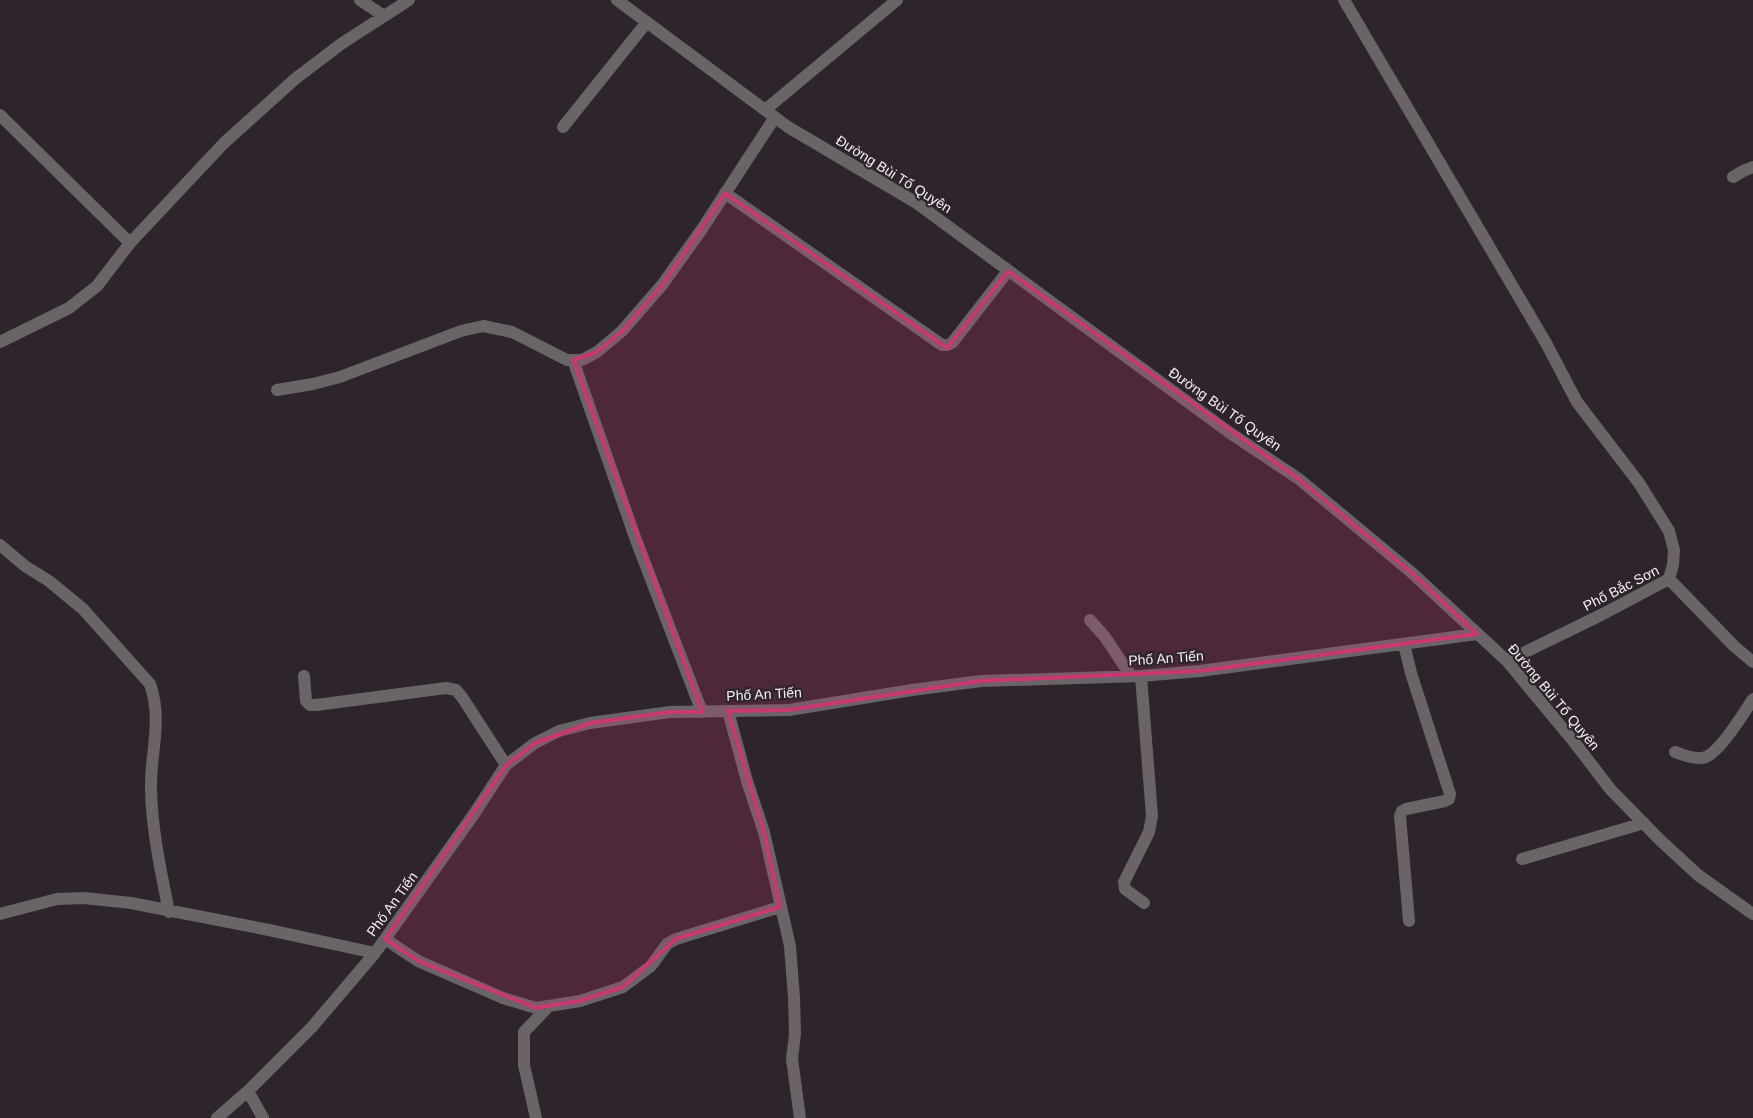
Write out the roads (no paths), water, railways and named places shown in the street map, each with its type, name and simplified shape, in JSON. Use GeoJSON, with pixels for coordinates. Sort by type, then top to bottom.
{"type":"FeatureCollection","features":[{"type":"Feature","properties":{"kind":"street"},"geometry":{"type":"LineString","coordinates":[[360,0],[384,16]]}},
{"type":"Feature","properties":{"kind":"street"},"geometry":{"type":"LineString","coordinates":[[0,342],[61,312],[97,286],[130,243],[224,143],[295,79],[341,44],[409,0]]}},
{"type":"Feature","properties":{"kind":"street","name":"Đường Bùi Tố Quyên"},"geometry":{"type":"LineString","coordinates":[[617,0],[788,127],[915,202],[1230,433],[1300,479],[1411,572],[1507,661],[1611,790],[1698,875],[1753,914]]}},
{"type":"Feature","properties":{"kind":"street"},"geometry":{"type":"LineString","coordinates":[[277,390],[314,384],[340,377],[461,331],[483,326],[512,332],[566,360],[582,360],[597,352],[622,331],[662,285],[725,194],[770,113],[897,0]]}},
{"type":"Feature","properties":{"kind":"street"},"geometry":{"type":"LineString","coordinates":[[1344,0],[1546,343],[1577,402],[1639,483],[1669,531],[1674,550],[1673,565],[1669,579]]}},
{"type":"Feature","properties":{"kind":"street"},"geometry":{"type":"LineString","coordinates":[[563,128],[647,22]]}},
{"type":"Feature","properties":{"kind":"street"},"geometry":{"type":"LineString","coordinates":[[0,115],[130,243]]}},
{"type":"Feature","properties":{"kind":"street"},"geometry":{"type":"LineString","coordinates":[[1733,177],[1743,170],[1753,167]]}},
{"type":"Feature","properties":{"kind":"street"},"geometry":{"type":"LineString","coordinates":[[725,194],[942,345],[947,346],[952,343],[1008,271]]}},
{"type":"Feature","properties":{"kind":"street"},"geometry":{"type":"LineString","coordinates":[[573,360],[636,540],[702,712]]}},
{"type":"Feature","properties":{"kind":"street"},"geometry":{"type":"LineString","coordinates":[[0,545],[83,609],[150,684],[155,697],[157,713],[151,788],[153,816],[169,912]]}},
{"type":"Feature","properties":{"kind":"street","name":"Phố Bắc Sơn"},"geometry":{"type":"LineString","coordinates":[[1507,661],[1669,579],[1734,647],[1753,662]]}},
{"type":"Feature","properties":{"kind":"street"},"geometry":{"type":"LineString","coordinates":[[1090,620],[1136,676],[1152,816],[1149,832],[1124,882],[1125,889],[1144,904]]}},
{"type":"Feature","properties":{"kind":"street","name":"Phố An Tiến"},"geometry":{"type":"LineString","coordinates":[[217,1118],[248,1091],[312,1027],[375,953],[506,765],[535,743],[559,732],[590,723],[670,712],[789,710],[980,681],[1136,676],[1200,671],[1477,634]]}},
{"type":"Feature","properties":{"kind":"street"},"geometry":{"type":"LineString","coordinates":[[1404,644],[1414,683],[1450,794],[1449,799],[1445,801],[1406,809],[1402,811],[1400,816],[1409,921]]}},
{"type":"Feature","properties":{"kind":"street"},"geometry":{"type":"LineString","coordinates":[[304,676],[306,701],[316,705],[446,688],[456,690],[506,765]]}},
{"type":"Feature","properties":{"kind":"street"},"geometry":{"type":"LineString","coordinates":[[1675,752],[1692,758],[1704,758],[1712,754],[1730,733],[1753,700]]}},
{"type":"Feature","properties":{"kind":"street"},"geometry":{"type":"LineString","coordinates":[[728,711],[747,781],[764,832],[790,946],[795,1034],[792,1059],[800,1118]]}},
{"type":"Feature","properties":{"kind":"street"},"geometry":{"type":"LineString","coordinates":[[1522,858],[1644,823]]}},
{"type":"Feature","properties":{"kind":"street"},"geometry":{"type":"LineString","coordinates":[[0,914],[58,899],[84,898],[131,903],[375,953]]}},
{"type":"Feature","properties":{"kind":"street"},"geometry":{"type":"LineString","coordinates":[[385,939],[418,961],[502,998],[536,1008],[580,1001],[623,987],[651,966],[667,944],[676,939],[780,907]]}},
{"type":"Feature","properties":{"kind":"street"},"geometry":{"type":"LineString","coordinates":[[536,1118],[524,1065],[524,1032],[549,1006]]}},
{"type":"Feature","properties":{"kind":"street"},"geometry":{"type":"LineString","coordinates":[[248,1091],[263,1118]]}}]}
